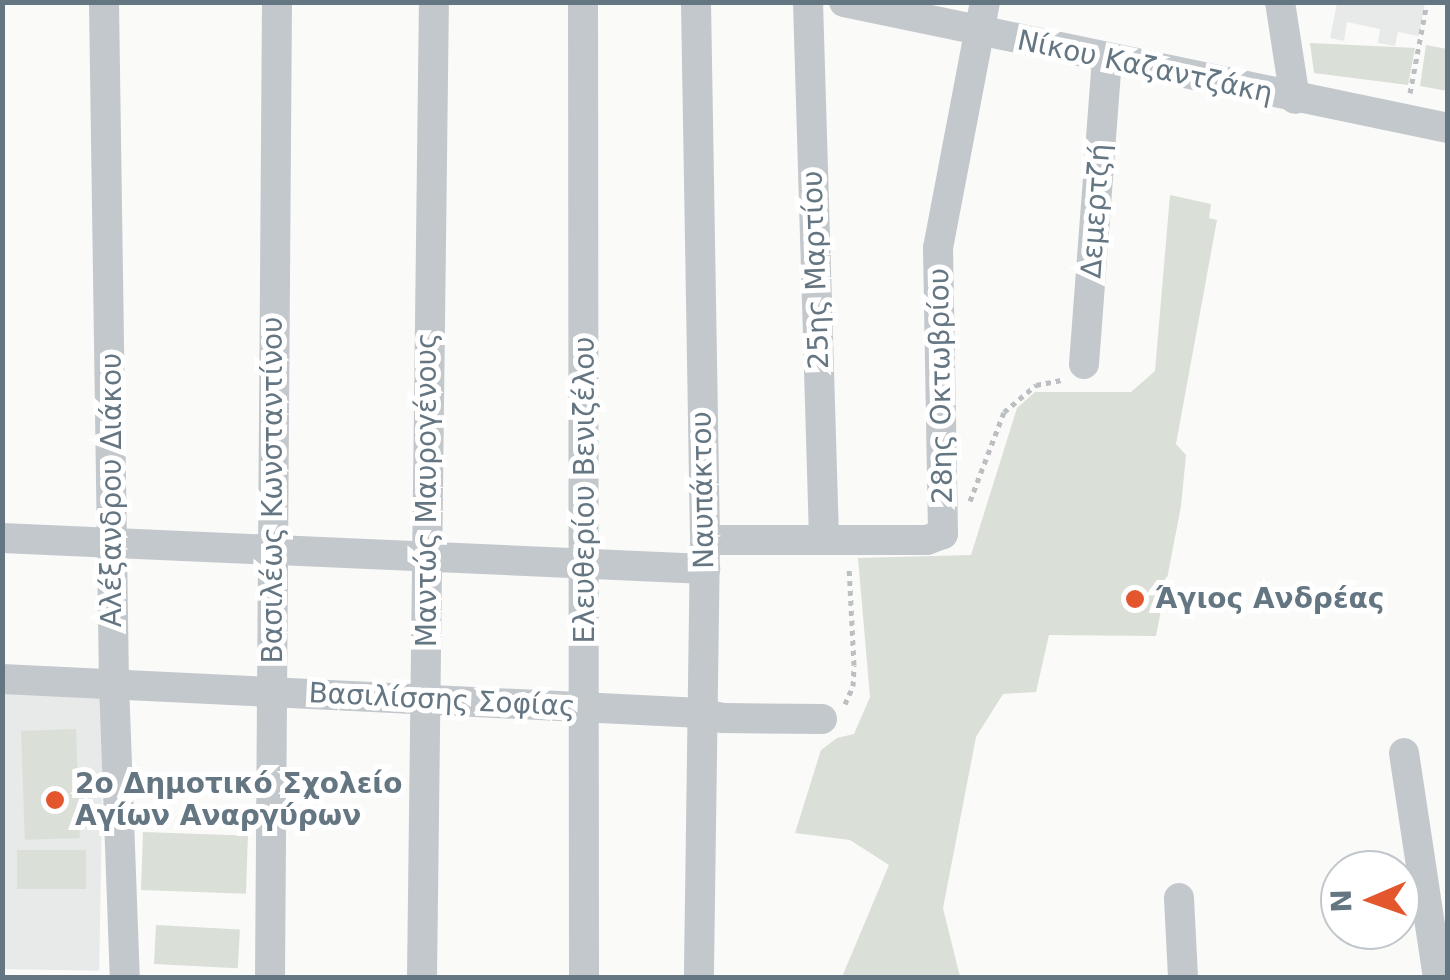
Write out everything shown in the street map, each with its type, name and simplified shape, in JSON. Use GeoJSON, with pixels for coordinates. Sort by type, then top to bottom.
{"type":"FeatureCollection","features":[{"type":"Feature","properties":{"kind":"street","name":"Αλέξανδρου Διάκου"},"geometry":{"type":"LineString","coordinates":[[104,2],[114,682],[125,978]]}},
{"type":"Feature","properties":{"kind":"street","name":"Βασιλέως Κωνσταντίνου"},"geometry":{"type":"LineString","coordinates":[[270,978],[277,2]]}},
{"type":"Feature","properties":{"kind":"street","name":"Μαντώς Μαυρογένους"},"geometry":{"type":"LineString","coordinates":[[422,978],[434,2]]}},
{"type":"Feature","properties":{"kind":"street","name":"Ελευθερίου Βενιζέλου"},"geometry":{"type":"LineString","coordinates":[[583,2],[584,978]]}},
{"type":"Feature","properties":{"kind":"street","name":"Ναυπάκτου"},"geometry":{"type":"LineString","coordinates":[[696,2],[705,554],[699,978]]}},
{"type":"Feature","properties":{"kind":"street","name":"25ης Μαρτίου"},"geometry":{"type":"LineString","coordinates":[[808,2],[836,538]]}},
{"type":"Feature","properties":{"kind":"street","name":"Νίκου Καζαντζάκη"},"geometry":{"type":"LineString","coordinates":[[844,2],[982,16],[1107,58],[1448,128]]}},
{"type":"Feature","properties":{"kind":"street"},"geometry":{"type":"LineString","coordinates":[[1280,2],[1295,99]]}},
{"type":"Feature","properties":{"kind":"street","name":"28ης Οκτωβρίου"},"geometry":{"type":"LineString","coordinates":[[2,538],[586,566],[836,538],[927,540],[943,534],[938,248],[982,16]]}},
{"type":"Feature","properties":{"kind":"street","name":"Δεμερτζή"},"geometry":{"type":"LineString","coordinates":[[1084,364],[1107,58]]}},
{"type":"Feature","properties":{"kind":"street","name":"Βασιλίσσης Σοφίας"},"geometry":{"type":"LineString","coordinates":[[2,678],[701,713],[722,718],[822,719]]}},
{"type":"Feature","properties":{"kind":"street"},"geometry":{"type":"LineString","coordinates":[[1404,753],[1438,978]]}},
{"type":"Feature","properties":{"kind":"street"},"geometry":{"type":"LineString","coordinates":[[1179,898],[1183,978]]}},
{"type":"Feature","properties":{"kind":"path"},"geometry":{"type":"LineString","coordinates":[[1404,120],[1427,2]]}},
{"type":"Feature","properties":{"kind":"path"},"geometry":{"type":"LineString","coordinates":[[970,502],[1004,412],[1036,384],[1069,379],[1084,364]]}},
{"type":"Feature","properties":{"kind":"path"},"geometry":{"type":"LineString","coordinates":[[822,719],[842,710],[853,686],[836,538]]}},
{"type":"Feature","properties":{"kind":"shaded area"},"geometry":{"type":"Polygon","coordinates":[[[1337,3],[1425,3],[1419,36],[1398,32],[1395,46],[1378,43],[1380,29],[1347,22],[1344,41],[1330,38],[1337,3]]]}},
{"type":"Feature","properties":{"kind":"shaded area"},"geometry":{"type":"Polygon","coordinates":[[[1310,43],[1415,48],[1408,85],[1314,73],[1310,43]]]}},
{"type":"Feature","properties":{"kind":"shaded area"},"geometry":{"type":"Polygon","coordinates":[[[1426,45],[1447,49],[1447,91],[1420,86],[1426,45]]]}},
{"type":"Feature","properties":{"kind":"shaded area"},"geometry":{"type":"Polygon","coordinates":[[[1170,195],[1211,204],[1209,218],[1217,220],[1176,444],[1186,455],[1181,506],[1156,636],[1049,635],[1036,692],[1003,694],[976,737],[943,908],[960,977],[842,977],[889,865],[850,840],[795,833],[821,750],[837,738],[854,734],[870,697],[858,558],[971,555],[1017,408],[1035,392],[1131,392],[1155,371],[1170,195]]]}},
{"type":"Feature","properties":{"kind":"shaded area","name":"2ο Δημοτικό Σχολείο Αγίων Αναργύρων"},"geometry":{"type":"Polygon","coordinates":[[[3,694],[104,696],[99,971],[2,969],[3,694]]]}},
{"type":"Feature","properties":{"kind":"shaded area"},"geometry":{"type":"Polygon","coordinates":[[[76,729],[80,838],[25,840],[21,731],[76,729]]]}},
{"type":"Feature","properties":{"kind":"shaded area"},"geometry":{"type":"Polygon","coordinates":[[[143,832],[248,836],[246,894],[141,890],[143,832]]]}},
{"type":"Feature","properties":{"kind":"shaded area"},"geometry":{"type":"Polygon","coordinates":[[[17,850],[86,850],[86,889],[17,889],[17,850]]]}},
{"type":"Feature","properties":{"kind":"shaded area"},"geometry":{"type":"Polygon","coordinates":[[[156,925],[240,929],[238,968],[154,964],[156,925]]]}},
{"type":"Feature","properties":{"kind":"place","name":"Άγιος Ανδρέας"},"geometry":{"type":"Point","coordinates":[1135,599]}},
{"type":"Feature","properties":{"kind":"place","name":"2ο Δημοτικό Σχολείο Αγίων Αναργύρων"},"geometry":{"type":"Point","coordinates":[55,800]}}]}
